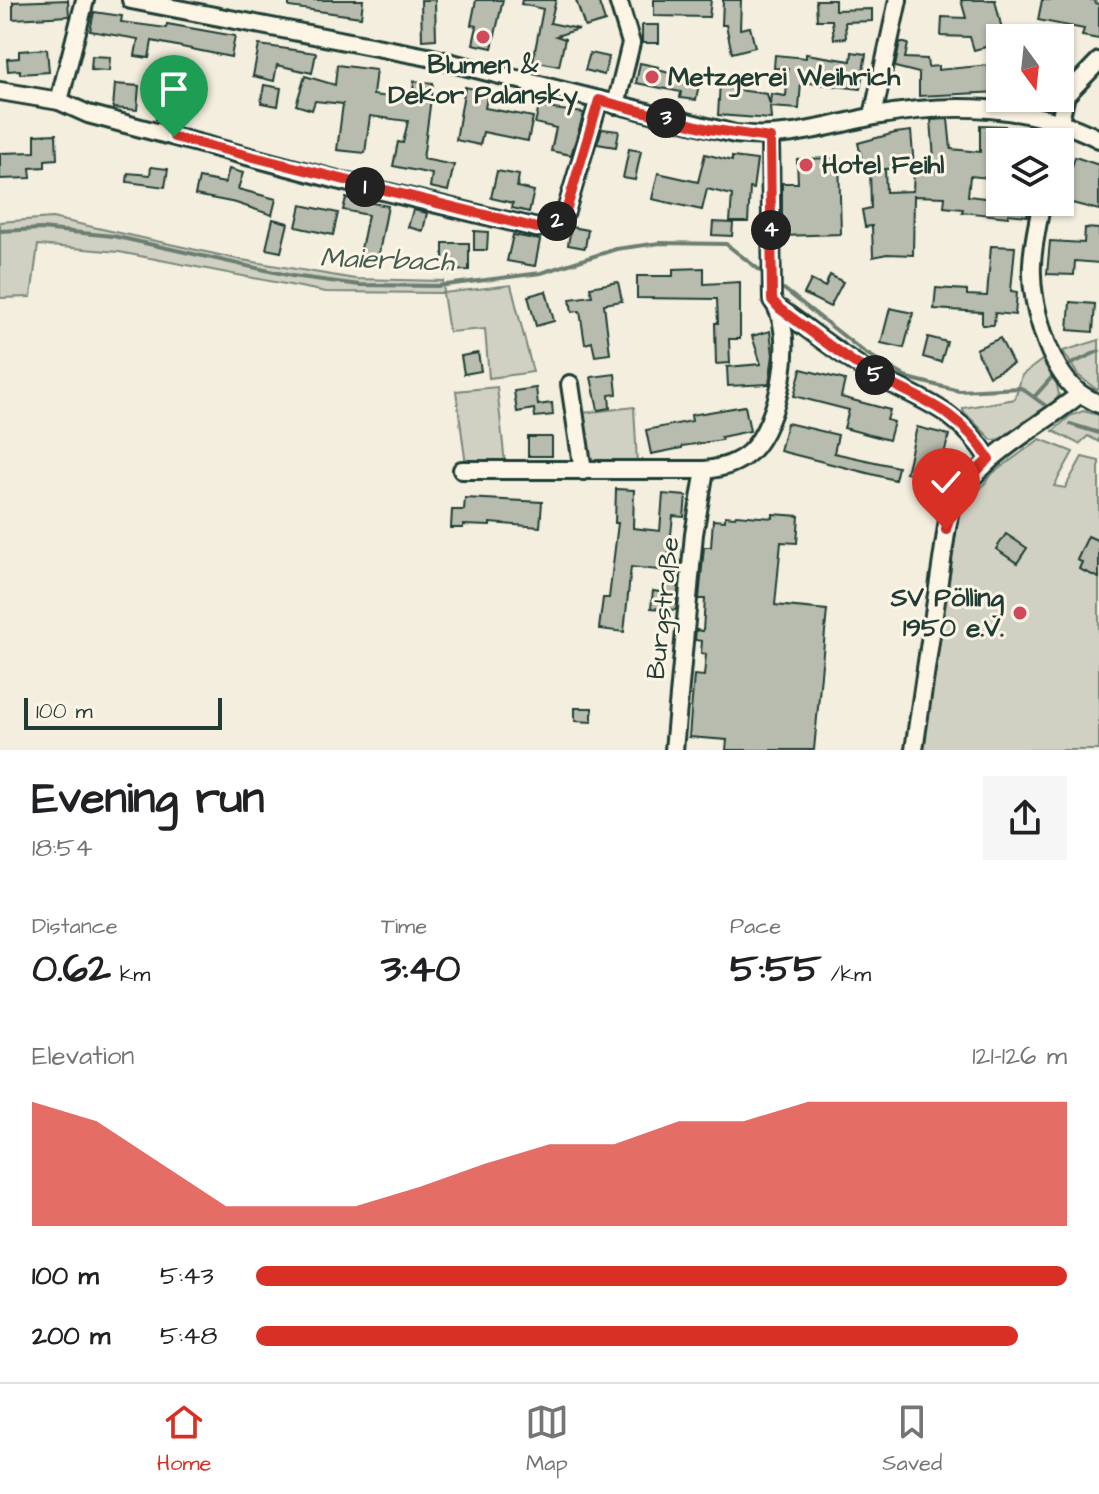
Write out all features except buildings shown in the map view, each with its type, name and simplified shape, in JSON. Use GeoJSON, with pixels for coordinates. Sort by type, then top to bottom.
{"type":"FeatureCollection","features":[{"type":"Feature","properties":{"kind":"street"},"geometry":{"type":"LineString","coordinates":[[59,101],[85,0]]}},
{"type":"Feature","properties":{"kind":"street"},"geometry":{"type":"LineString","coordinates":[[131,0],[428,57],[709,129],[770,138],[873,116],[924,109],[969,108],[1059,122],[1099,139]]}},
{"type":"Feature","properties":{"kind":"street"},"geometry":{"type":"LineString","coordinates":[[0,91],[59,101],[88,114],[345,182],[537,228],[554,224],[560,219],[570,200],[631,43],[618,0]]}},
{"type":"Feature","properties":{"kind":"street"},"geometry":{"type":"LineString","coordinates":[[873,116],[898,0]]}},
{"type":"Feature","properties":{"kind":"street"},"geometry":{"type":"LineString","coordinates":[[1058,128],[1068,91],[1099,61]]}},
{"type":"Feature","properties":{"kind":"street"},"geometry":{"type":"LineString","coordinates":[[770,138],[772,300],[780,309],[869,372],[941,408],[970,432],[989,459]]}},
{"type":"Feature","properties":{"kind":"street"},"geometry":{"type":"LineString","coordinates":[[1040,216],[1032,263],[1035,297],[1054,359],[1080,394],[1099,404]]}},
{"type":"Feature","properties":{"kind":"street"},"geometry":{"type":"LineString","coordinates":[[462,470],[705,470],[730,466],[749,453],[770,419],[782,372],[784,341],[780,309]]}},
{"type":"Feature","properties":{"kind":"street"},"geometry":{"type":"LineString","coordinates":[[570,384],[583,471]]}},
{"type":"Feature","properties":{"kind":"street"},"geometry":{"type":"LineString","coordinates":[[914,750],[949,513],[965,484],[989,459],[1080,394]]}},
{"type":"Feature","properties":{"kind":"street","name":"Burgstraße"},"geometry":{"type":"LineString","coordinates":[[674,750],[692,549],[705,470]]}},
{"type":"Feature","properties":{"kind":"shaded area"},"geometry":{"type":"Polygon","coordinates":[[[52,218],[242,260],[355,279],[443,281],[444,293],[511,285],[533,372],[489,378],[485,329],[449,332],[443,293],[326,292],[119,252],[38,245],[31,297],[0,298],[0,222],[52,218]]]}},
{"type":"Feature","properties":{"kind":"shaded area"},"geometry":{"type":"Polygon","coordinates":[[[1099,340],[1097,390],[1078,375],[1063,351],[1099,340]]]}},
{"type":"Feature","properties":{"kind":"shaded area"},"geometry":{"type":"Polygon","coordinates":[[[1042,360],[1056,381],[1059,395],[1029,424],[992,440],[963,408],[1015,399],[1022,375],[1042,360]]]}},
{"type":"Feature","properties":{"kind":"shaded area"},"geometry":{"type":"Polygon","coordinates":[[[497,387],[505,464],[473,463],[465,458],[456,391],[497,387]]]}},
{"type":"Feature","properties":{"kind":"shaded area"},"geometry":{"type":"Polygon","coordinates":[[[634,407],[637,463],[594,461],[588,453],[583,413],[634,407]]]}},
{"type":"Feature","properties":{"kind":"shaded area"},"geometry":{"type":"Polygon","coordinates":[[[1083,411],[1099,415],[1099,442],[1088,436],[1079,444],[1053,431],[1070,416],[1083,411]]]}},
{"type":"Feature","properties":{"kind":"shaded area","name":"SV Pölling 1950 e.V."},"geometry":{"type":"Polygon","coordinates":[[[1040,439],[1073,452],[1054,486],[1065,488],[1082,457],[1099,461],[1099,750],[921,750],[959,515],[993,473],[1040,439]]]}},
{"type":"Feature","properties":{"kind":"waterway","name":"Maierbach"},"geometry":{"type":"LineString","coordinates":[[0,231],[41,229],[113,236],[292,276],[360,285],[438,286],[541,273],[616,249],[660,243],[726,244],[762,272]]}},
{"type":"Feature","properties":{"kind":"waterway","name":"Maierbach"},"geometry":{"type":"LineString","coordinates":[[784,289],[864,352],[908,378],[959,391],[1021,388],[1046,406]]}},
{"type":"Feature","properties":{"kind":"waterway"},"geometry":{"type":"LineString","coordinates":[[1071,364],[1099,351]]}},
{"type":"Feature","properties":{"kind":"waterway"},"geometry":{"type":"LineString","coordinates":[[1035,396],[1052,377]]}},
{"type":"Feature","properties":{"kind":"waterway","name":"Maierbach"},"geometry":{"type":"LineString","coordinates":[[1070,424],[1099,433]]}},
{"type":"Feature","properties":{"kind":"place","name":"Blumen & Dekor Palansky"},"geometry":{"type":"Point","coordinates":[483,37]}},
{"type":"Feature","properties":{"kind":"place","name":"Metzgerei Weihrich"},"geometry":{"type":"Point","coordinates":[652,77]}},
{"type":"Feature","properties":{"kind":"place","name":"Hotel Feihl"},"geometry":{"type":"Point","coordinates":[806,165]}},
{"type":"Feature","properties":{"kind":"place","name":"SV Pölling 1950 e.V."},"geometry":{"type":"Point","coordinates":[1020,613]}},
{"type":"Feature","properties":{"kind":"route"},"geometry":{"type":"LineString","coordinates":[[174,137],[537,228],[554,224],[566,211],[599,100],[709,129],[770,138],[772,300],[780,309],[869,372],[954,417],[970,432],[989,459],[956,498],[946,530]]}}]}
